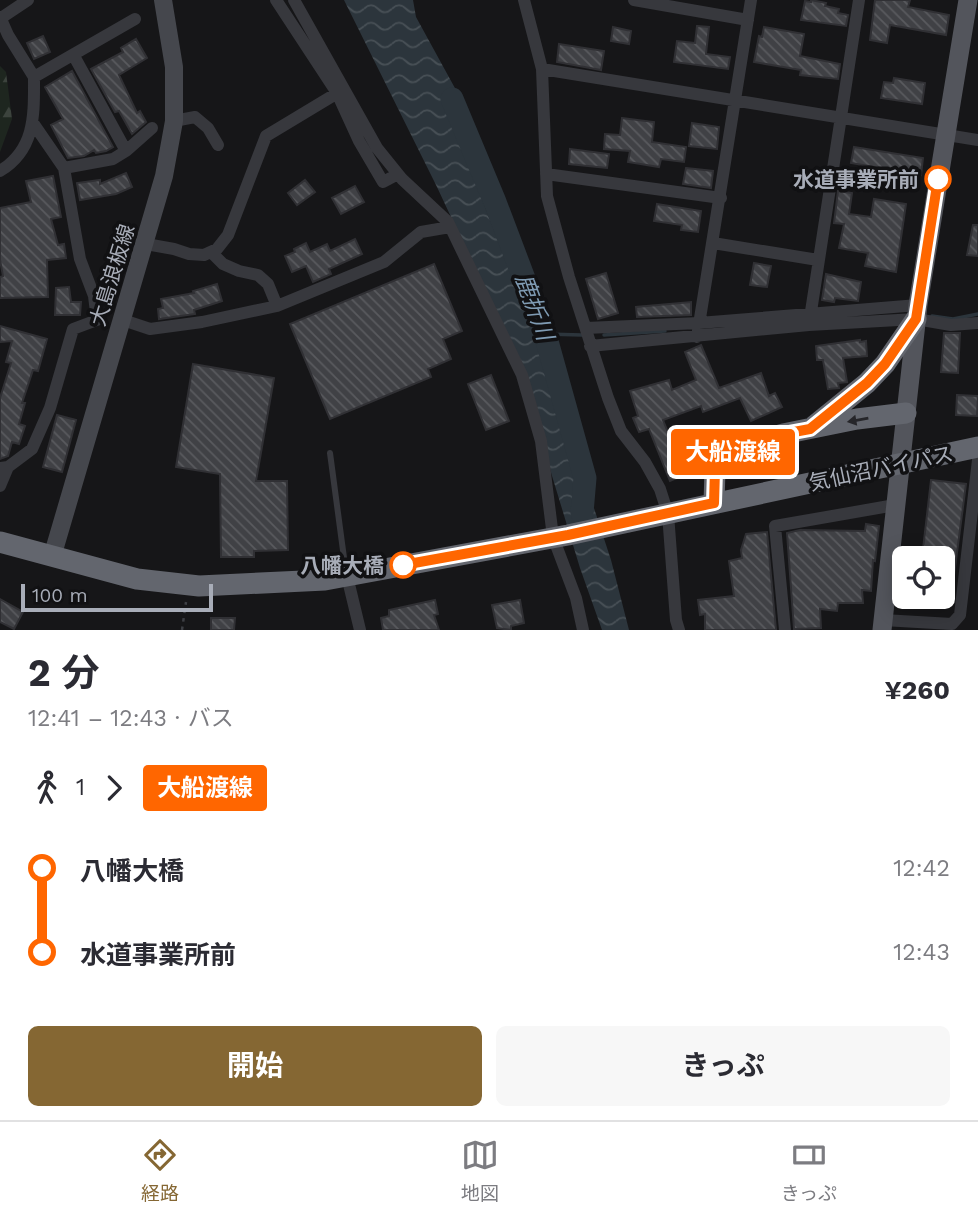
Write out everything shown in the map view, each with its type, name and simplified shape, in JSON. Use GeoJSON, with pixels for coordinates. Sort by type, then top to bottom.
{"type":"FeatureCollection","features":[{"type":"Feature","properties":{"kind":"highway"},"geometry":{"type":"LineString","coordinates":[[810,429],[867,383],[885,364],[917,312]]}},
{"type":"Feature","properties":{"kind":"highway"},"geometry":{"type":"LineString","coordinates":[[714,503],[715,470],[727,454],[747,444],[857,419],[906,412]]}},
{"type":"Feature","properties":{"kind":"highway","name":"気仙沼バイパス"},"geometry":{"type":"LineString","coordinates":[[0,542],[137,579],[188,585],[280,584],[347,576],[561,536],[978,447]]}},
{"type":"Feature","properties":{"kind":"main road","name":"大島浪板線"},"geometry":{"type":"LineString","coordinates":[[52,556],[164,176],[174,121],[174,67],[163,0]]}},
{"type":"Feature","properties":{"kind":"main road"},"geometry":{"type":"LineString","coordinates":[[883,625],[917,312],[968,0]]}},
{"type":"Feature","properties":{"kind":"street"},"geometry":{"type":"LineString","coordinates":[[0,171],[14,163],[28,139],[33,123],[34,77],[0,17],[28,0]]}},
{"type":"Feature","properties":{"kind":"street"},"geometry":{"type":"LineString","coordinates":[[276,0],[377,148],[398,174],[450,227],[522,374],[541,442],[583,630]]}},
{"type":"Feature","properties":{"kind":"street"},"geometry":{"type":"LineString","coordinates":[[293,0],[340,91]]}},
{"type":"Feature","properties":{"kind":"street"},"geometry":{"type":"LineString","coordinates":[[524,0],[542,69],[547,196],[590,346],[621,431],[645,462],[660,489],[660,516],[680,630]]}},
{"type":"Feature","properties":{"kind":"street"},"geometry":{"type":"LineString","coordinates":[[634,0],[748,20]]}},
{"type":"Feature","properties":{"kind":"street"},"geometry":{"type":"LineString","coordinates":[[697,337],[751,0]]}},
{"type":"Feature","properties":{"kind":"street"},"geometry":{"type":"LineString","coordinates":[[810,319],[839,116],[859,0]]}},
{"type":"Feature","properties":{"kind":"street"},"geometry":{"type":"LineString","coordinates":[[34,77],[135,19]]}},
{"type":"Feature","properties":{"kind":"street"},"geometry":{"type":"LineString","coordinates":[[74,56],[126,151]]}},
{"type":"Feature","properties":{"kind":"street"},"geometry":{"type":"LineString","coordinates":[[542,69],[978,140]]}},
{"type":"Feature","properties":{"kind":"street"},"geometry":{"type":"LineString","coordinates":[[146,244],[189,254],[204,255],[217,249],[228,235],[266,136],[340,91]]}},
{"type":"Feature","properties":{"kind":"street"},"geometry":{"type":"LineString","coordinates":[[174,121],[195,117],[208,128],[218,145]]}},
{"type":"Feature","properties":{"kind":"street"},"geometry":{"type":"LineString","coordinates":[[33,123],[64,168],[80,259],[94,296],[97,320]]}},
{"type":"Feature","properties":{"kind":"street"},"geometry":{"type":"LineString","coordinates":[[64,168],[113,159],[152,128]]}},
{"type":"Feature","properties":{"kind":"street"},"geometry":{"type":"LineString","coordinates":[[546,174],[720,198]]}},
{"type":"Feature","properties":{"kind":"street"},"geometry":{"type":"LineString","coordinates":[[0,486],[4,468],[32,449],[50,408],[73,329],[97,320],[150,329],[202,322],[277,306],[384,262],[421,232],[450,227]]}},
{"type":"Feature","properties":{"kind":"street"},"geometry":{"type":"LineString","coordinates":[[713,243],[818,260]]}},
{"type":"Feature","properties":{"kind":"street"},"geometry":{"type":"LineString","coordinates":[[211,252],[223,264],[258,275],[268,285],[277,306]]}},
{"type":"Feature","properties":{"kind":"street"},"geometry":{"type":"LineString","coordinates":[[586,328],[917,312],[951,325],[978,323]]}},
{"type":"Feature","properties":{"kind":"street"},"geometry":{"type":"LineString","coordinates":[[590,346],[697,337],[810,319]]}},
{"type":"Feature","properties":{"kind":"street"},"geometry":{"type":"LineString","coordinates":[[883,625],[952,624],[960,615],[978,460]]}},
{"type":"Feature","properties":{"kind":"street"},"geometry":{"type":"LineString","coordinates":[[785,630],[775,526],[895,505]]}},
{"type":"Feature","properties":{"kind":"street"},"geometry":{"type":"LineString","coordinates":[[347,576],[360,630]]}},
{"type":"Feature","properties":{"kind":"lane"},"geometry":{"type":"LineString","coordinates":[[330,453],[347,576]]}},
{"type":"Feature","properties":{"kind":"path"},"geometry":{"type":"LineString","coordinates":[[182,630],[188,585]]}},
{"type":"Feature","properties":{"kind":"green space"},"geometry":{"type":"Polygon","coordinates":[[[0,66],[6,72],[12,119],[0,152],[0,66]]]}},
{"type":"Feature","properties":{"kind":"water"},"geometry":{"type":"Polygon","coordinates":[[[344,0],[413,0],[416,17],[462,101],[470,168],[552,380],[611,560],[629,630],[602,630],[580,568],[515,354],[437,187],[344,0]]]}},
{"type":"Feature","properties":{"kind":"building"},"geometry":{"type":"Polygon","coordinates":[[[875,0],[910,0],[908,7],[949,15],[946,35],[890,25],[887,43],[870,40],[875,0]]]}},
{"type":"Feature","properties":{"kind":"building"},"geometry":{"type":"Polygon","coordinates":[[[805,1],[826,3],[825,6],[839,9],[838,13],[848,15],[846,26],[801,20],[805,1]]]}},
{"type":"Feature","properties":{"kind":"building"},"geometry":{"type":"Polygon","coordinates":[[[697,26],[709,27],[706,54],[730,57],[728,69],[674,62],[677,41],[695,43],[697,26]]]}},
{"type":"Feature","properties":{"kind":"building"},"geometry":{"type":"Polygon","coordinates":[[[613,27],[631,31],[629,44],[611,41],[613,27]]]}},
{"type":"Feature","properties":{"kind":"building"},"geometry":{"type":"Polygon","coordinates":[[[764,27],[804,34],[800,56],[840,64],[838,79],[800,75],[801,70],[754,62],[759,36],[762,37],[764,27]]]}},
{"type":"Feature","properties":{"kind":"building"},"geometry":{"type":"Polygon","coordinates":[[[43,36],[50,52],[34,59],[27,43],[43,36]]]}},
{"type":"Feature","properties":{"kind":"building"},"geometry":{"type":"Polygon","coordinates":[[[136,39],[147,58],[119,75],[137,113],[140,111],[146,122],[132,134],[119,111],[115,112],[91,69],[123,52],[121,48],[136,39]]]}},
{"type":"Feature","properties":{"kind":"building"},"geometry":{"type":"Polygon","coordinates":[[[559,44],[604,51],[601,70],[557,62],[559,44]]]}},
{"type":"Feature","properties":{"kind":"building"},"geometry":{"type":"Polygon","coordinates":[[[72,71],[113,147],[106,151],[96,153],[94,150],[84,156],[68,158],[51,125],[63,119],[45,87],[72,71]]]}},
{"type":"Feature","properties":{"kind":"building"},"geometry":{"type":"Polygon","coordinates":[[[894,78],[925,83],[922,104],[881,98],[884,82],[893,83],[894,78]]]}},
{"type":"Feature","properties":{"kind":"building"},"geometry":{"type":"Polygon","coordinates":[[[622,118],[654,122],[652,142],[686,147],[684,162],[661,159],[659,167],[628,162],[630,151],[604,149],[605,134],[620,135],[622,118]]]}},
{"type":"Feature","properties":{"kind":"building"},"geometry":{"type":"Polygon","coordinates":[[[692,123],[719,127],[717,149],[689,146],[692,123]]]}},
{"type":"Feature","properties":{"kind":"building"},"geometry":{"type":"Polygon","coordinates":[[[854,147],[923,158],[921,175],[851,163],[854,147]]]}},
{"type":"Feature","properties":{"kind":"building"},"geometry":{"type":"Polygon","coordinates":[[[570,149],[609,154],[607,168],[569,164],[570,149]]]}},
{"type":"Feature","properties":{"kind":"building"},"geometry":{"type":"Polygon","coordinates":[[[686,168],[713,171],[711,188],[683,184],[686,168]]]}},
{"type":"Feature","properties":{"kind":"building"},"geometry":{"type":"Polygon","coordinates":[[[126,173],[132,187],[116,194],[80,200],[77,183],[100,180],[100,184],[126,173]]]}},
{"type":"Feature","properties":{"kind":"building"},"geometry":{"type":"Polygon","coordinates":[[[53,176],[61,217],[51,219],[58,245],[64,244],[66,258],[47,260],[48,297],[0,298],[0,277],[3,276],[0,260],[0,208],[31,202],[26,181],[53,176]]]}},
{"type":"Feature","properties":{"kind":"building"},"geometry":{"type":"Polygon","coordinates":[[[305,180],[315,192],[297,205],[288,193],[305,180]]]}},
{"type":"Feature","properties":{"kind":"building"},"geometry":{"type":"Polygon","coordinates":[[[355,186],[364,202],[341,214],[332,198],[355,186]]]}},
{"type":"Feature","properties":{"kind":"building"},"geometry":{"type":"Polygon","coordinates":[[[838,191],[852,193],[849,214],[871,217],[874,199],[906,204],[896,272],[865,266],[868,253],[839,248],[844,224],[834,223],[838,191]]]}},
{"type":"Feature","properties":{"kind":"building"},"geometry":{"type":"Polygon","coordinates":[[[657,204],[701,211],[698,232],[681,230],[682,225],[654,221],[657,204]]]}},
{"type":"Feature","properties":{"kind":"building"},"geometry":{"type":"Polygon","coordinates":[[[973,225],[978,225],[978,256],[967,255],[973,225]]]}},
{"type":"Feature","properties":{"kind":"building"},"geometry":{"type":"Polygon","coordinates":[[[355,239],[362,254],[329,269],[331,274],[313,282],[306,266],[292,272],[285,256],[306,243],[310,252],[327,244],[330,251],[355,239]]]}},
{"type":"Feature","properties":{"kind":"building"},"geometry":{"type":"Polygon","coordinates":[[[754,263],[771,266],[767,287],[750,285],[754,263]]]}},
{"type":"Feature","properties":{"kind":"building"},"geometry":{"type":"Polygon","coordinates":[[[434,264],[462,331],[443,339],[451,359],[428,369],[431,377],[330,419],[290,324],[434,264]]]}},
{"type":"Feature","properties":{"kind":"building"},"geometry":{"type":"Polygon","coordinates":[[[606,273],[618,313],[598,319],[586,279],[606,273]]]}},
{"type":"Feature","properties":{"kind":"building"},"geometry":{"type":"Polygon","coordinates":[[[826,274],[861,282],[858,301],[835,298],[834,302],[822,300],[826,274]]]}},
{"type":"Feature","properties":{"kind":"building"},"geometry":{"type":"Polygon","coordinates":[[[217,284],[222,301],[194,310],[195,314],[159,319],[158,309],[163,308],[161,299],[194,293],[193,291],[217,284]]]}},
{"type":"Feature","properties":{"kind":"building"},"geometry":{"type":"Polygon","coordinates":[[[69,287],[71,302],[81,302],[80,315],[55,315],[56,288],[69,287]]]}},
{"type":"Feature","properties":{"kind":"building"},"geometry":{"type":"Polygon","coordinates":[[[691,302],[691,315],[637,317],[636,307],[691,302]]]}},
{"type":"Feature","properties":{"kind":"building"},"geometry":{"type":"Polygon","coordinates":[[[0,326],[47,339],[38,371],[33,370],[22,403],[25,403],[19,424],[25,426],[19,444],[12,442],[8,456],[0,459],[0,398],[11,363],[6,362],[12,341],[0,342],[0,326]]]}},
{"type":"Feature","properties":{"kind":"building"},"geometry":{"type":"Polygon","coordinates":[[[944,333],[960,333],[958,373],[941,372],[944,333]]]}},
{"type":"Feature","properties":{"kind":"building"},"geometry":{"type":"Polygon","coordinates":[[[866,341],[867,356],[843,358],[847,382],[838,383],[839,388],[828,389],[823,360],[817,360],[816,346],[866,341]]]}},
{"type":"Feature","properties":{"kind":"building"},"geometry":{"type":"Polygon","coordinates":[[[701,345],[719,388],[761,373],[769,396],[775,393],[782,407],[751,421],[740,398],[703,412],[701,406],[663,420],[673,445],[690,438],[702,467],[670,481],[649,429],[639,432],[633,418],[638,416],[630,391],[669,380],[672,390],[696,380],[685,352],[701,345]]]}},
{"type":"Feature","properties":{"kind":"building"},"geometry":{"type":"Polygon","coordinates":[[[193,364],[274,378],[256,481],[287,481],[288,550],[254,551],[254,557],[221,557],[220,474],[176,467],[193,364]]]}},
{"type":"Feature","properties":{"kind":"building"},"geometry":{"type":"Polygon","coordinates":[[[491,375],[509,421],[486,430],[468,384],[491,375]]]}},
{"type":"Feature","properties":{"kind":"building"},"geometry":{"type":"Polygon","coordinates":[[[957,395],[978,396],[977,416],[956,415],[957,395]]]}},
{"type":"Feature","properties":{"kind":"building"},"geometry":{"type":"Polygon","coordinates":[[[57,415],[76,420],[62,472],[43,467],[57,415]]]}},
{"type":"Feature","properties":{"kind":"building"},"geometry":{"type":"Polygon","coordinates":[[[931,480],[966,484],[955,568],[955,546],[923,546],[931,480]]]}},
{"type":"Feature","properties":{"kind":"building"},"geometry":{"type":"Polygon","coordinates":[[[866,524],[879,526],[871,591],[862,590],[863,603],[838,603],[837,611],[820,609],[821,628],[794,629],[787,533],[800,530],[865,531],[866,524]]]}},
{"type":"Feature","properties":{"kind":"building"},"geometry":{"type":"Polygon","coordinates":[[[767,532],[776,630],[705,630],[705,614],[700,615],[698,600],[734,596],[729,561],[742,558],[741,550],[746,534],[767,532]]]}},
{"type":"Feature","properties":{"kind":"building"},"geometry":{"type":"Polygon","coordinates":[[[0,599],[23,612],[14,629],[0,622],[0,599]]]}},
{"type":"Feature","properties":{"kind":"building"},"geometry":{"type":"Polygon","coordinates":[[[435,600],[438,614],[434,615],[439,630],[383,630],[381,618],[389,616],[389,610],[435,600]]]}},
{"type":"Feature","properties":{"kind":"building"},"geometry":{"type":"Polygon","coordinates":[[[520,600],[524,623],[511,626],[511,630],[497,628],[492,605],[520,600]]]}},
{"type":"Feature","properties":{"kind":"building"},"geometry":{"type":"Polygon","coordinates":[[[211,618],[235,618],[234,630],[211,630],[211,618]]]}},
{"type":"Feature","properties":{"kind":"waterway","name":"鹿折川"},"geometry":{"type":"LineString","coordinates":[[452,99],[545,334],[585,478],[582,513]]}},
{"type":"Feature","properties":{"kind":"waterway"},"geometry":{"type":"LineString","coordinates":[[932,316],[953,319],[978,314]]}},
{"type":"Feature","properties":{"kind":"waterway"},"geometry":{"type":"LineString","coordinates":[[604,335],[665,331]]}},
{"type":"Feature","properties":{"kind":"waterway"},"geometry":{"type":"LineString","coordinates":[[545,334],[582,335]]}},
{"type":"Feature","properties":{"kind":"bus line","name":"大船渡線"},"geometry":{"type":"LineString","coordinates":[[403,565],[568,535],[714,503],[715,470],[727,454],[747,444],[810,429],[867,383],[885,364],[916,319],[938,179]]}},
{"type":"Feature","properties":{"kind":"place","name":"水道事業所前"},"geometry":{"type":"Point","coordinates":[938,179]}},
{"type":"Feature","properties":{"kind":"place","name":"八幡大橋"},"geometry":{"type":"Point","coordinates":[403,565]}}]}
